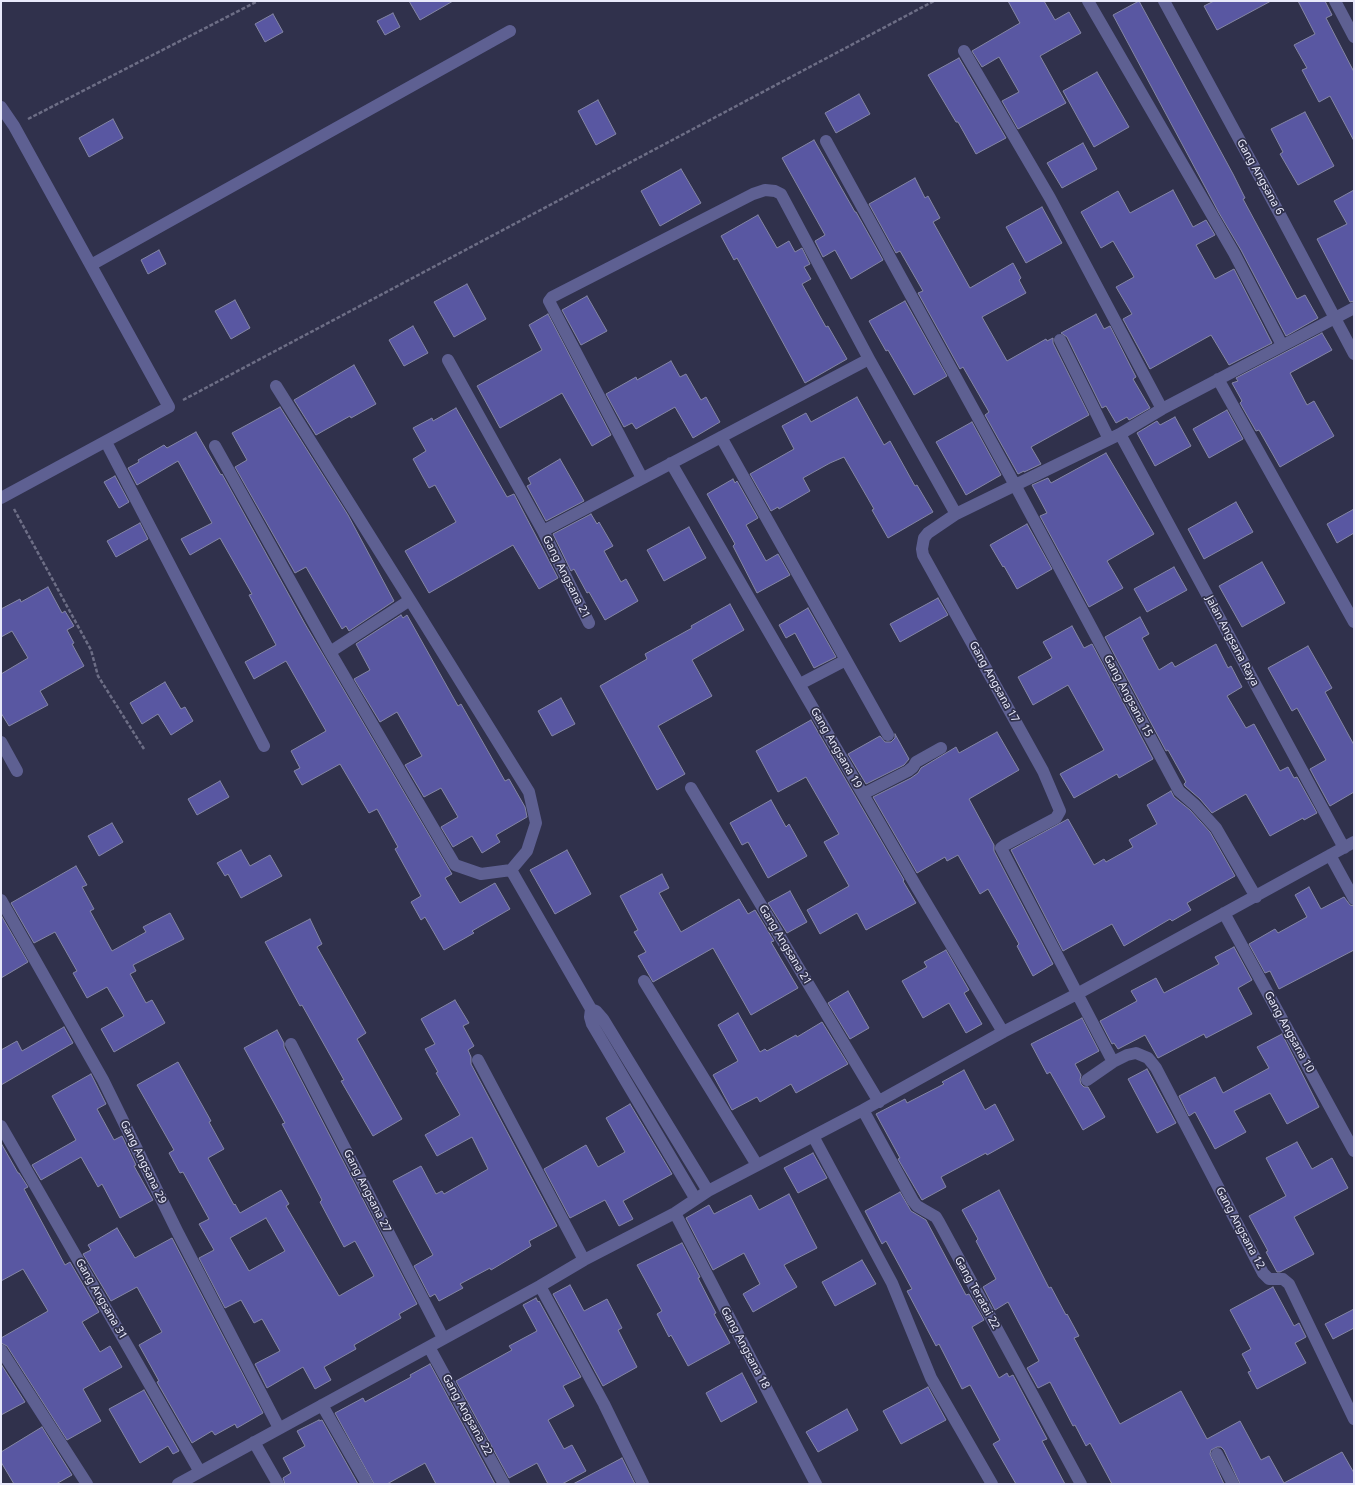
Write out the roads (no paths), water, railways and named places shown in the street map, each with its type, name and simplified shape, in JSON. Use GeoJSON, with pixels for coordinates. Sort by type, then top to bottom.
{"type":"FeatureCollection","features":[{"type":"Feature","properties":{"kind":"street"},"geometry":{"type":"LineString","coordinates":[[1088,1],[1234,253],[1282,345]]}},
{"type":"Feature","properties":{"kind":"street","name":"Gang Angsana 6"},"geometry":{"type":"LineString","coordinates":[[1164,1],[1274,202],[1354,354]]}},
{"type":"Feature","properties":{"kind":"street"},"geometry":{"type":"LineString","coordinates":[[1335,1],[1354,37]]}},
{"type":"Feature","properties":{"kind":"street"},"geometry":{"type":"LineString","coordinates":[[90,265],[510,31]]}},
{"type":"Feature","properties":{"kind":"street"},"geometry":{"type":"LineString","coordinates":[[964,51],[1050,198],[1162,409]]}},
{"type":"Feature","properties":{"kind":"street"},"geometry":{"type":"LineString","coordinates":[[1,107],[14,126],[169,407],[3,496]]}},
{"type":"Feature","properties":{"kind":"street","name":"Gang Angsana 15"},"geometry":{"type":"LineString","coordinates":[[826,141],[1015,485],[1179,791],[1195,805],[1216,828],[1256,897]]}},
{"type":"Feature","properties":{"kind":"street"},"geometry":{"type":"LineString","coordinates":[[642,478],[549,301],[552,297],[753,194],[765,190],[775,190],[781,194],[869,359],[956,514],[1115,436],[1218,379],[1334,317],[1354,308]]}},
{"type":"Feature","properties":{"kind":"street","name":"Jalan Angsana Raya"},"geometry":{"type":"LineString","coordinates":[[1060,340],[1349,845]]}},
{"type":"Feature","properties":{"kind":"street"},"geometry":{"type":"LineString","coordinates":[[542,531],[869,359]]}},
{"type":"Feature","properties":{"kind":"street","name":"Gang Angsana 21"},"geometry":{"type":"LineString","coordinates":[[448,360],[542,531],[589,623]]}},
{"type":"Feature","properties":{"kind":"street"},"geometry":{"type":"LineString","coordinates":[[1218,379],[1354,622]]}},
{"type":"Feature","properties":{"kind":"street"},"geometry":{"type":"LineString","coordinates":[[214,446],[330,652],[456,865],[481,874],[511,870],[527,851],[536,823],[529,792],[276,386]]}},
{"type":"Feature","properties":{"kind":"street"},"geometry":{"type":"LineString","coordinates":[[721,437],[888,735]]}},
{"type":"Feature","properties":{"kind":"street"},"geometry":{"type":"LineString","coordinates":[[106,442],[264,746]]}},
{"type":"Feature","properties":{"kind":"street","name":"Gang Angsana 19"},"geometry":{"type":"LineString","coordinates":[[671,463],[916,886],[1003,1032]]}},
{"type":"Feature","properties":{"kind":"street","name":"Gang Angsana 17"},"geometry":{"type":"LineString","coordinates":[[956,514],[928,533],[924,538],[922,549],[923,555],[1043,771],[1059,808],[1060,811],[1056,818],[1001,848],[1077,994]]}},
{"type":"Feature","properties":{"kind":"street"},"geometry":{"type":"LineString","coordinates":[[330,652],[410,600]]}},
{"type":"Feature","properties":{"kind":"street"},"geometry":{"type":"LineString","coordinates":[[800,684],[846,660]]}},
{"type":"Feature","properties":{"kind":"street"},"geometry":{"type":"LineString","coordinates":[[1,742],[17,771]]}},
{"type":"Feature","properties":{"kind":"street"},"geometry":{"type":"LineString","coordinates":[[863,794],[908,771],[916,762],[941,748]]}},
{"type":"Feature","properties":{"kind":"street","name":"Gang Angsana 21"},"geometry":{"type":"LineString","coordinates":[[691,788],[879,1102]]}},
{"type":"Feature","properties":{"kind":"street"},"geometry":{"type":"LineString","coordinates":[[178,1484],[540,1286],[584,1260],[675,1213],[708,1190],[879,1102],[1003,1032],[1077,994],[1349,845]]}},
{"type":"Feature","properties":{"kind":"street"},"geometry":{"type":"LineString","coordinates":[[1330,855],[1354,899]]}},
{"type":"Feature","properties":{"kind":"street"},"geometry":{"type":"LineString","coordinates":[[511,870],[591,1009],[596,1011],[603,1019],[708,1190]]}},
{"type":"Feature","properties":{"kind":"street","name":"Gang Angsana 29"},"geometry":{"type":"LineString","coordinates":[[1,900],[103,1080],[177,1231],[279,1428]]}},
{"type":"Feature","properties":{"kind":"street","name":"Gang Angsana 10"},"geometry":{"type":"LineString","coordinates":[[1224,913],[1354,1152]]}},
{"type":"Feature","properties":{"kind":"street"},"geometry":{"type":"LineString","coordinates":[[644,981],[757,1165]]}},
{"type":"Feature","properties":{"kind":"street"},"geometry":{"type":"LineString","coordinates":[[1077,994],[1113,1062]]}},
{"type":"Feature","properties":{"kind":"street"},"geometry":{"type":"LineString","coordinates":[[591,1009],[590,1017],[592,1024],[695,1198]]}},
{"type":"Feature","properties":{"kind":"street","name":"Gang Angsana 27"},"geometry":{"type":"LineString","coordinates":[[291,1044],[443,1338]]}},
{"type":"Feature","properties":{"kind":"street","name":"Gang Angsana 12"},"geometry":{"type":"LineString","coordinates":[[1087,1080],[1113,1062],[1127,1055],[1136,1053],[1148,1058],[1156,1068],[1263,1273],[1269,1279],[1283,1279],[1289,1284],[1354,1419]]}},
{"type":"Feature","properties":{"kind":"street"},"geometry":{"type":"LineString","coordinates":[[478,1060],[584,1260]]}},
{"type":"Feature","properties":{"kind":"street","name":"Gang Teratai 22"},"geometry":{"type":"LineString","coordinates":[[863,1110],[912,1201],[917,1206],[936,1217],[939,1222],[1081,1484]]}},
{"type":"Feature","properties":{"kind":"street","name":"Gang Angsana 31"},"geometry":{"type":"LineString","coordinates":[[1,1126],[200,1472]]}},
{"type":"Feature","properties":{"kind":"street"},"geometry":{"type":"LineString","coordinates":[[813,1136],[892,1282],[931,1378],[992,1484]]}},
{"type":"Feature","properties":{"kind":"street","name":"Gang Angsana 18"},"geometry":{"type":"LineString","coordinates":[[675,1213],[816,1484]]}},
{"type":"Feature","properties":{"kind":"street"},"geometry":{"type":"LineString","coordinates":[[540,1286],[604,1404],[643,1484]]}},
{"type":"Feature","properties":{"kind":"street","name":"Gang Angsana 22"},"geometry":{"type":"LineString","coordinates":[[429,1347],[504,1484]]}},
{"type":"Feature","properties":{"kind":"street"},"geometry":{"type":"LineString","coordinates":[[1,1350],[87,1484]]}},
{"type":"Feature","properties":{"kind":"street"},"geometry":{"type":"LineString","coordinates":[[322,1405],[367,1484]]}},
{"type":"Feature","properties":{"kind":"street"},"geometry":{"type":"LineString","coordinates":[[254,1442],[278,1484]]}},
{"type":"Feature","properties":{"kind":"street"},"geometry":{"type":"LineString","coordinates":[[1217,1454],[1233,1484]]}}]}
